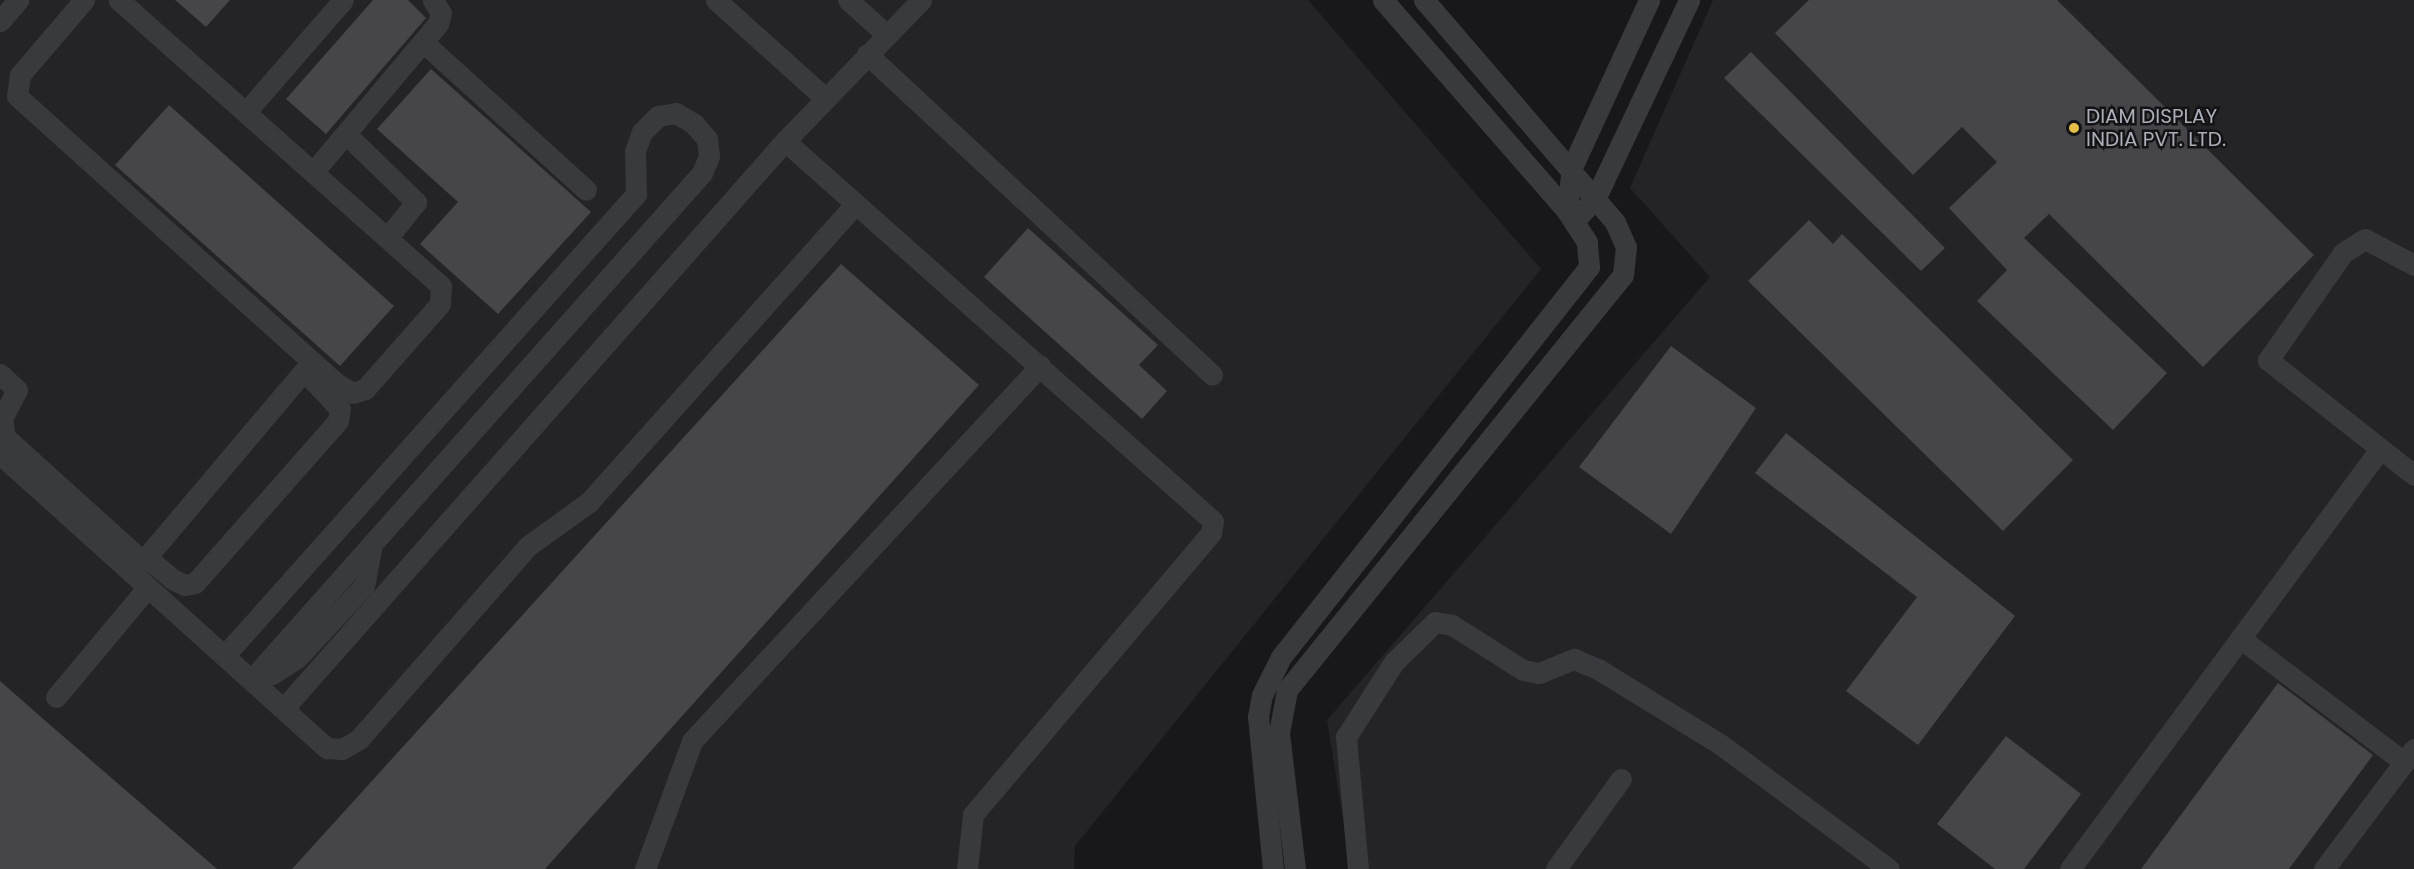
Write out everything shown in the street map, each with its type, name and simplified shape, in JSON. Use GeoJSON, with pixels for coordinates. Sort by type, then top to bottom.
{"type":"FeatureCollection","features":[{"type":"Feature","properties":{"kind":"street"},"geometry":{"type":"LineString","coordinates":[[0,21],[18,0]]}},
{"type":"Feature","properties":{"kind":"street"},"geometry":{"type":"LineString","coordinates":[[84,0],[20,75],[17,96],[353,393],[364,389],[440,304],[441,286],[389,236],[119,0]]}},
{"type":"Feature","properties":{"kind":"street"},"geometry":{"type":"LineString","coordinates":[[246,112],[344,0]]}},
{"type":"Feature","properties":{"kind":"street"},"geometry":{"type":"LineString","coordinates":[[314,171],[423,42],[441,13],[433,0]]}},
{"type":"Feature","properties":{"kind":"street"},"geometry":{"type":"LineString","coordinates":[[716,0],[825,98]]}},
{"type":"Feature","properties":{"kind":"street"},"geometry":{"type":"LineString","coordinates":[[848,0],[886,34]]}},
{"type":"Feature","properties":{"kind":"street"},"geometry":{"type":"LineString","coordinates":[[284,708],[785,141],[921,0]]}},
{"type":"Feature","properties":{"kind":"street"},"geometry":{"type":"LineString","coordinates":[[1273,869],[1258,749],[1262,695],[1281,657],[1589,267],[1587,242],[1571,216],[1383,0]]}},
{"type":"Feature","properties":{"kind":"street"},"geometry":{"type":"LineString","coordinates":[[1295,869],[1279,733],[1287,690],[1609,297],[1623,275],[1626,247],[1596,197],[1572,166],[1424,0]]}},
{"type":"Feature","properties":{"kind":"street"},"geometry":{"type":"LineString","coordinates":[[1571,216],[1572,166],[1649,0]]}},
{"type":"Feature","properties":{"kind":"street"},"geometry":{"type":"LineString","coordinates":[[1571,216],[1596,197],[1689,0]]}},
{"type":"Feature","properties":{"kind":"street"},"geometry":{"type":"LineString","coordinates":[[423,42],[586,190]]}},
{"type":"Feature","properties":{"kind":"street"},"geometry":{"type":"LineString","coordinates":[[867,54],[1212,375]]}},
{"type":"Feature","properties":{"kind":"street"},"geometry":{"type":"LineString","coordinates":[[0,95],[304,371],[340,410],[331,429],[195,583],[185,585],[142,569],[0,454]]}},
{"type":"Feature","properties":{"kind":"street"},"geometry":{"type":"LineString","coordinates":[[225,655],[636,194],[635,151],[642,132],[658,116],[676,113],[694,124],[707,140],[709,156],[702,173],[252,679]]}},
{"type":"Feature","properties":{"kind":"street"},"geometry":{"type":"LineString","coordinates":[[346,134],[416,202],[389,236]]}},
{"type":"Feature","properties":{"kind":"street"},"geometry":{"type":"LineString","coordinates":[[785,141],[1214,521],[1211,532],[973,815],[967,869]]}},
{"type":"Feature","properties":{"kind":"street"},"geometry":{"type":"LineString","coordinates":[[0,374],[17,390],[2,418],[6,437],[142,569],[225,655],[327,748],[342,749],[359,739],[528,546],[589,502],[855,205]]}},
{"type":"Feature","properties":{"kind":"street"},"geometry":{"type":"LineString","coordinates":[[2414,265],[2365,239],[2350,248],[2268,360],[2414,475]]}},
{"type":"Feature","properties":{"kind":"street"},"geometry":{"type":"LineString","coordinates":[[645,869],[692,741],[1040,366]]}},
{"type":"Feature","properties":{"kind":"street"},"geometry":{"type":"LineString","coordinates":[[56,697],[142,569],[304,371]]}},
{"type":"Feature","properties":{"kind":"street"},"geometry":{"type":"LineString","coordinates":[[2070,869],[2380,449]]}},
{"type":"Feature","properties":{"kind":"street"},"geometry":{"type":"LineString","coordinates":[[374,488],[400,512]]}},
{"type":"Feature","properties":{"kind":"street"},"geometry":{"type":"LineString","coordinates":[[1358,869],[1346,737],[1394,662],[1435,622],[1452,626],[1523,670],[1539,674],[1574,659],[1598,669],[1720,744],[1888,869]]}},
{"type":"Feature","properties":{"kind":"street"},"geometry":{"type":"LineString","coordinates":[[2241,638],[2409,755],[2324,869]]}},
{"type":"Feature","properties":{"kind":"street"},"geometry":{"type":"LineString","coordinates":[[1556,869],[1621,779]]}},
{"type":"Feature","properties":{"kind":"shaded area"},"geometry":{"type":"Polygon","coordinates":[[[0,0],[1308,0],[1541,269],[1075,846],[1074,869],[0,869],[0,0]]]}},
{"type":"Feature","properties":{"kind":"shaded area"},"geometry":{"type":"Polygon","coordinates":[[[1713,0],[2414,0],[2414,869],[1351,869],[1327,720],[1710,277],[1630,188],[1713,0]]]}},
{"type":"Feature","properties":{"kind":"building"},"geometry":{"type":"Polygon","coordinates":[[[175,0],[230,0],[206,27],[175,0]]]}},
{"type":"Feature","properties":{"kind":"building"},"geometry":{"type":"Polygon","coordinates":[[[373,0],[408,0],[426,18],[326,134],[286,99],[373,0]]]}},
{"type":"Feature","properties":{"kind":"building","name":"DIAM DISPLAY INDIA PVT. LTD."},"geometry":{"type":"Polygon","coordinates":[[[1809,0],[2057,0],[2314,255],[2203,367],[2049,214],[2024,238],[2167,373],[2113,430],[1977,301],[2007,270],[1949,208],[1997,162],[1962,127],[1913,175],[1775,33],[1809,0]]]}},
{"type":"Feature","properties":{"kind":"building"},"geometry":{"type":"Polygon","coordinates":[[[1751,52],[1945,248],[1921,271],[1724,78],[1751,52]]]}},
{"type":"Feature","properties":{"kind":"building"},"geometry":{"type":"Polygon","coordinates":[[[431,69],[591,212],[498,314],[420,244],[458,202],[377,129],[431,69]]]}},
{"type":"Feature","properties":{"kind":"building"},"geometry":{"type":"Polygon","coordinates":[[[169,105],[394,306],[340,366],[115,165],[169,105]]]}},
{"type":"Feature","properties":{"kind":"building"},"geometry":{"type":"Polygon","coordinates":[[[1809,220],[1833,244],[1842,234],[2073,460],[2003,531],[1748,281],[1809,220]]]}},
{"type":"Feature","properties":{"kind":"building"},"geometry":{"type":"Polygon","coordinates":[[[1028,228],[1158,345],[1139,365],[1167,391],[1142,419],[984,277],[1028,228]]]}},
{"type":"Feature","properties":{"kind":"building"},"geometry":{"type":"Polygon","coordinates":[[[841,264],[979,385],[545,869],[292,869],[841,264]]]}},
{"type":"Feature","properties":{"kind":"building"},"geometry":{"type":"Polygon","coordinates":[[[1671,346],[1756,408],[1671,534],[1579,467],[1671,346]]]}},
{"type":"Feature","properties":{"kind":"building"},"geometry":{"type":"Polygon","coordinates":[[[1786,433],[2015,616],[1918,745],[1846,691],[1917,597],[1755,473],[1786,433]]]}},
{"type":"Feature","properties":{"kind":"building"},"geometry":{"type":"Polygon","coordinates":[[[0,681],[49,724],[217,869],[0,869],[0,681]]]}},
{"type":"Feature","properties":{"kind":"building"},"geometry":{"type":"Polygon","coordinates":[[[2278,683],[2373,755],[2289,869],[2141,869],[2278,683]]]}},
{"type":"Feature","properties":{"kind":"building"},"geometry":{"type":"Polygon","coordinates":[[[2006,736],[2081,794],[2024,869],[1995,869],[1937,824],[2006,736]]]}},
{"type":"Feature","properties":{"kind":"place","name":"DIAM DISPLAY INDIA PVT. LTD."},"geometry":{"type":"Point","coordinates":[2074,128]}}]}
